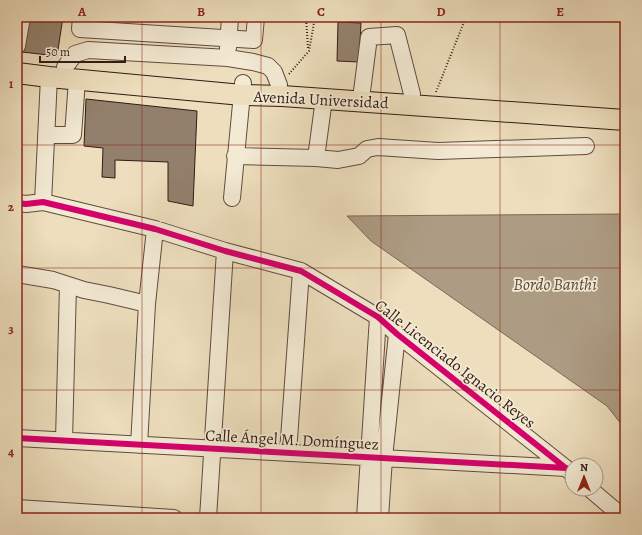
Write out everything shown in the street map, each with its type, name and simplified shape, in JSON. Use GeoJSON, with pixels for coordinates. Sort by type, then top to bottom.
{"type":"FeatureCollection","features":[{"type":"Feature","properties":{"kind":"main road","name":"Avenida Universidad"},"geometry":{"type":"LineString","coordinates":[[17,62],[63,75]]}},
{"type":"Feature","properties":{"kind":"main road","name":"Avenida Universidad"},"geometry":{"type":"LineString","coordinates":[[17,73],[63,75],[242,89],[282,96],[625,120]]}},
{"type":"Feature","properties":{"kind":"main road","name":"Avenida Universidad"},"geometry":{"type":"LineString","coordinates":[[242,89],[279,85],[625,108]]}},
{"type":"Feature","properties":{"kind":"street"},"geometry":{"type":"LineString","coordinates":[[17,46],[22,17]]}},
{"type":"Feature","properties":{"kind":"street"},"geometry":{"type":"LineString","coordinates":[[80,17],[80,29],[254,40],[256,17]]}},
{"type":"Feature","properties":{"kind":"street"},"geometry":{"type":"LineString","coordinates":[[228,58],[230,17]]}},
{"type":"Feature","properties":{"kind":"street"},"geometry":{"type":"LineString","coordinates":[[362,91],[369,37],[398,35],[412,94]]}},
{"type":"Feature","properties":{"kind":"street"},"geometry":{"type":"LineString","coordinates":[[43,202],[46,135],[63,75],[75,54],[88,50],[228,58],[268,66],[274,72],[279,85]]}},
{"type":"Feature","properties":{"kind":"street"},"geometry":{"type":"LineString","coordinates":[[46,135],[73,135],[63,75]]}},
{"type":"Feature","properties":{"kind":"street"},"geometry":{"type":"LineString","coordinates":[[232,198],[242,89]]}},
{"type":"Feature","properties":{"kind":"street"},"geometry":{"type":"LineString","coordinates":[[316,158],[324,99]]}},
{"type":"Feature","properties":{"kind":"street"},"geometry":{"type":"LineString","coordinates":[[235,156],[338,160],[359,156],[367,149],[378,147],[438,151],[586,146]]}},
{"type":"Feature","properties":{"kind":"street","name":"Calle Licenciado Ignacio Reyes"},"geometry":{"type":"LineString","coordinates":[[17,203],[26,204],[43,202],[155,229],[225,251],[301,271],[378,317],[564,467]]}},
{"type":"Feature","properties":{"kind":"street"},"geometry":{"type":"LineString","coordinates":[[139,445],[147,304],[155,229]]}},
{"type":"Feature","properties":{"kind":"street"},"geometry":{"type":"LineString","coordinates":[[208,518],[225,251]]}},
{"type":"Feature","properties":{"kind":"street"},"geometry":{"type":"LineString","coordinates":[[288,453],[301,271]]}},
{"type":"Feature","properties":{"kind":"street"},"geometry":{"type":"LineString","coordinates":[[17,274],[53,280],[84,290],[147,304]]}},
{"type":"Feature","properties":{"kind":"street"},"geometry":{"type":"LineString","coordinates":[[64,440],[68,285]]}},
{"type":"Feature","properties":{"kind":"street"},"geometry":{"type":"LineString","coordinates":[[378,317],[377,458],[380,518]]}},
{"type":"Feature","properties":{"kind":"street"},"geometry":{"type":"LineString","coordinates":[[365,518],[377,458],[398,334]]}},
{"type":"Feature","properties":{"kind":"street","name":"Calle Ángel M. Domínguez"},"geometry":{"type":"LineString","coordinates":[[17,438],[377,458],[564,471]]}},
{"type":"Feature","properties":{"kind":"street"},"geometry":{"type":"LineString","coordinates":[[599,497],[624,518]]}},
{"type":"Feature","properties":{"kind":"street"},"geometry":{"type":"LineString","coordinates":[[17,508],[174,518]]}},
{"type":"Feature","properties":{"kind":"path"},"geometry":{"type":"LineString","coordinates":[[306,17],[309,51]]}},
{"type":"Feature","properties":{"kind":"path"},"geometry":{"type":"LineString","coordinates":[[279,85],[309,51],[315,17]]}},
{"type":"Feature","properties":{"kind":"path"},"geometry":{"type":"LineString","coordinates":[[435,96],[466,17]]}},
{"type":"Feature","properties":{"kind":"water","name":"Bordo Banthi"},"geometry":{"type":"Polygon","coordinates":[[[625,214],[625,429],[607,406],[371,241],[347,216],[625,214]]]}},
{"type":"Feature","properties":{"kind":"building"},"geometry":{"type":"Polygon","coordinates":[[[29,17],[63,17],[57,56],[22,52],[29,17]]]}},
{"type":"Feature","properties":{"kind":"building"},"geometry":{"type":"Polygon","coordinates":[[[338,22],[361,23],[359,62],[337,61],[338,22]]]}},
{"type":"Feature","properties":{"kind":"building"},"geometry":{"type":"Polygon","coordinates":[[[86,99],[197,111],[193,206],[168,201],[168,162],[115,160],[115,178],[102,177],[103,148],[84,146],[86,99]]]}},
{"type":"Feature","properties":{"kind":"cycle path"},"geometry":{"type":"LineString","coordinates":[[17,203],[26,204],[43,202],[155,229],[225,251],[301,271],[378,317],[397,334],[564,467]]}},
{"type":"Feature","properties":{"kind":"cycle path"},"geometry":{"type":"LineString","coordinates":[[17,438],[564,468]]}}]}
